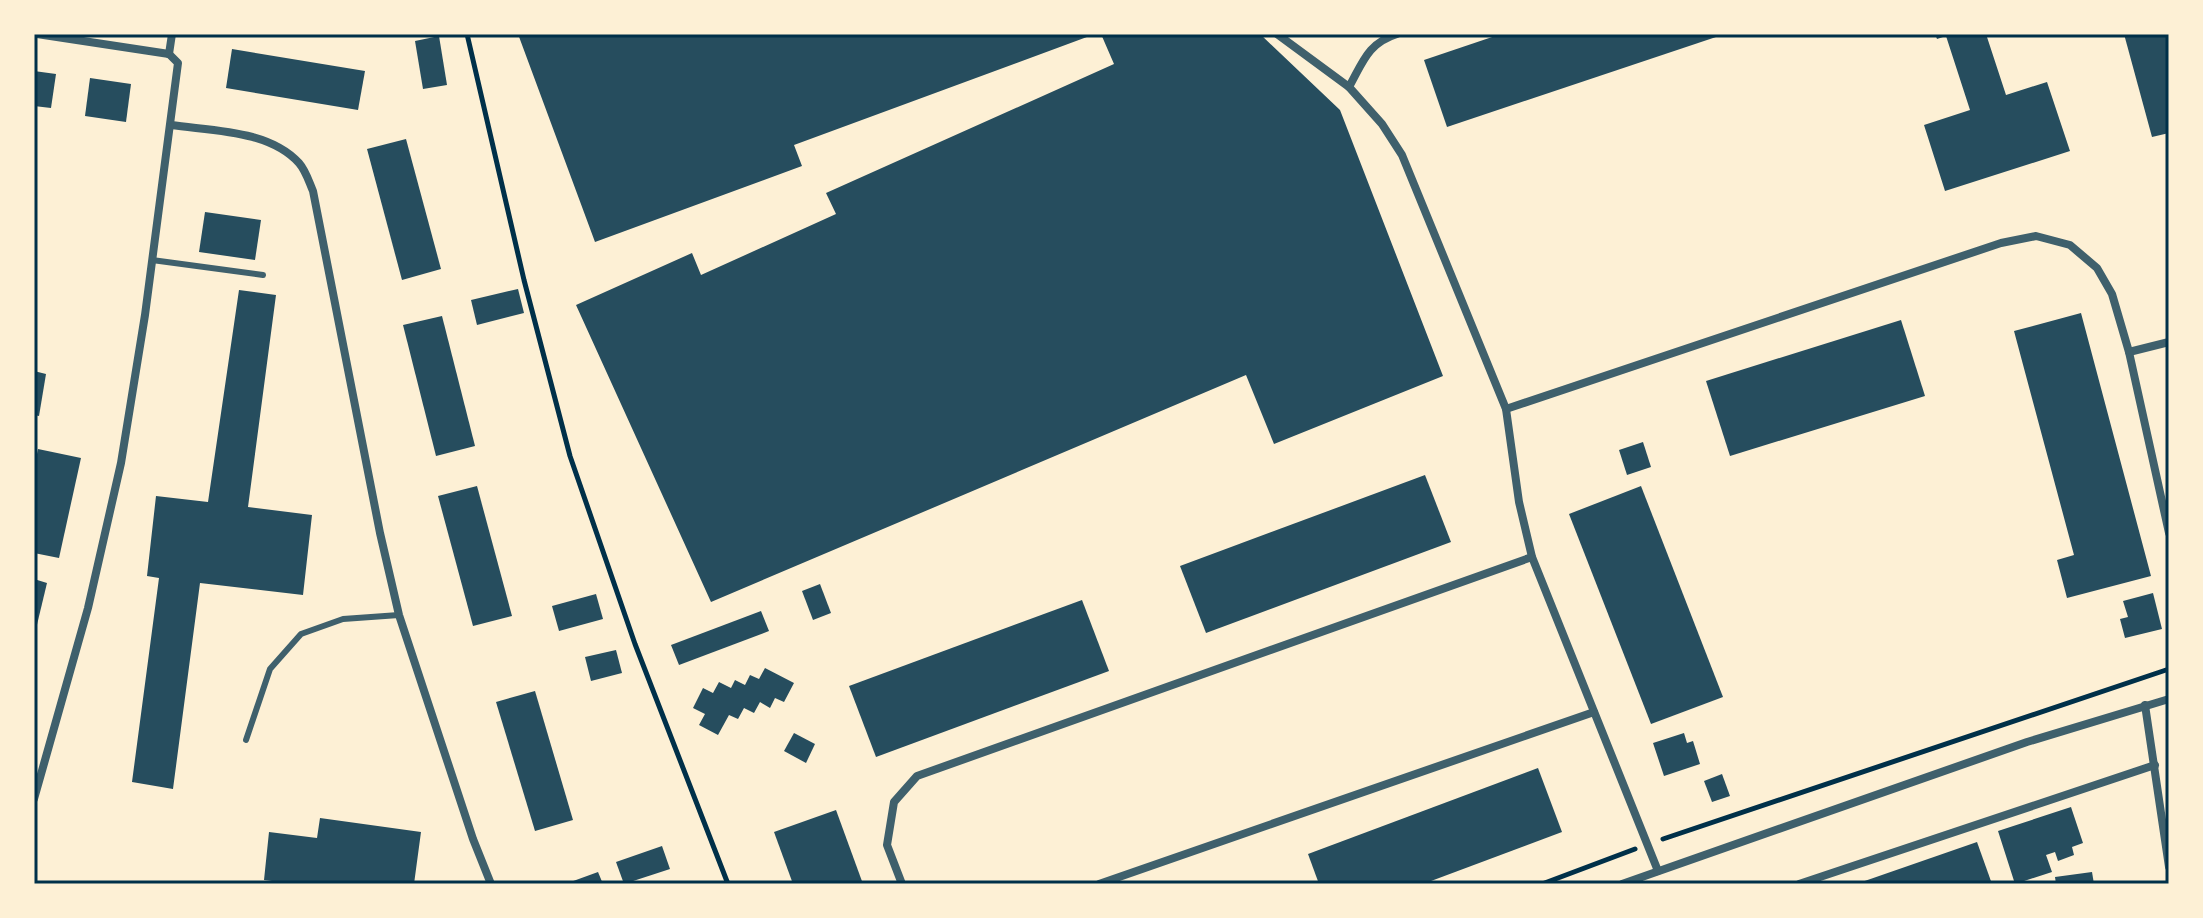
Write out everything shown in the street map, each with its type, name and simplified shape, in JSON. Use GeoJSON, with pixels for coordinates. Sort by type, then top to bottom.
{"type":"FeatureCollection","features":[{"type":"Feature","properties":{"kind":"street"},"geometry":{"type":"LineString","coordinates":[[34,799],[88,608],[121,463],[178,63],[169,54],[37,34]]}},
{"type":"Feature","properties":{"kind":"street"},"geometry":{"type":"LineString","coordinates":[[169,54],[172,34]]}},
{"type":"Feature","properties":{"kind":"street"},"geometry":{"type":"LineString","coordinates":[[1277,34],[1349,87],[1382,124],[1402,155],[1506,409],[1519,502],[1532,557],[1658,871]]}},
{"type":"Feature","properties":{"kind":"street"},"geometry":{"type":"LineString","coordinates":[[1349,87],[1379,40],[1397,34]]}},
{"type":"Feature","properties":{"kind":"street"},"geometry":{"type":"LineString","coordinates":[[171,125],[252,137],[283,147],[302,166],[313,191],[375,511],[399,615],[473,839],[491,884]]}},
{"type":"Feature","properties":{"kind":"street"},"geometry":{"type":"LineString","coordinates":[[1506,409],[2001,243],[2036,236],[2070,245],[2097,268],[2112,294],[2129,352],[2169,533]]}},
{"type":"Feature","properties":{"kind":"street"},"geometry":{"type":"LineString","coordinates":[[2129,352],[2169,342]]}},
{"type":"Feature","properties":{"kind":"street"},"geometry":{"type":"LineString","coordinates":[[902,884],[887,845],[894,802],[917,776],[1532,557]]}},
{"type":"Feature","properties":{"kind":"street"},"geometry":{"type":"LineString","coordinates":[[1622,884],[1959,766],[2169,699]]}},
{"type":"Feature","properties":{"kind":"street"},"geometry":{"type":"LineString","coordinates":[[2145,705],[2169,867]]}},
{"type":"Feature","properties":{"kind":"street"},"geometry":{"type":"LineString","coordinates":[[1099,884],[1594,712]]}},
{"type":"Feature","properties":{"kind":"street"},"geometry":{"type":"LineString","coordinates":[[1799,884],[2155,765]]}},
{"type":"Feature","properties":{"kind":"lane"},"geometry":{"type":"LineString","coordinates":[[152,260],[263,275]]}},
{"type":"Feature","properties":{"kind":"lane"},"geometry":{"type":"LineString","coordinates":[[246,740],[270,669],[301,634],[343,619],[399,615]]}},
{"type":"Feature","properties":{"kind":"path"},"geometry":{"type":"LineString","coordinates":[[467,34],[524,280],[570,456],[635,644],[728,884]]}},
{"type":"Feature","properties":{"kind":"path"},"geometry":{"type":"LineString","coordinates":[[1542,884],[1647,845],[2169,669]]}},
{"type":"Feature","properties":{"kind":"building"},"geometry":{"type":"Polygon","coordinates":[[[518,34],[1095,34],[794,145],[802,166],[595,242],[518,34]]]}},
{"type":"Feature","properties":{"kind":"building"},"geometry":{"type":"Polygon","coordinates":[[[1101,34],[1260,34],[1340,110],[1443,376],[1274,444],[1246,375],[711,602],[576,305],[692,253],[701,275],[836,214],[826,193],[1114,64],[1101,34]]]}},
{"type":"Feature","properties":{"kind":"building"},"geometry":{"type":"Polygon","coordinates":[[[1501,34],[1722,35],[1447,127],[1424,60],[1501,34]]]}},
{"type":"Feature","properties":{"kind":"building"},"geometry":{"type":"Polygon","coordinates":[[[1935,34],[1986,34],[2006,95],[2047,82],[2070,151],[1945,191],[1924,125],[1970,110],[1946,36],[1937,39],[1935,34]]]}},
{"type":"Feature","properties":{"kind":"building"},"geometry":{"type":"Polygon","coordinates":[[[2124,34],[2169,34],[2169,133],[2152,137],[2124,34]]]}},
{"type":"Feature","properties":{"kind":"building"},"geometry":{"type":"Polygon","coordinates":[[[439,36],[447,85],[423,89],[415,41],[439,36]]]}},
{"type":"Feature","properties":{"kind":"building"},"geometry":{"type":"Polygon","coordinates":[[[232,49],[365,71],[358,110],[226,88],[232,49]]]}},
{"type":"Feature","properties":{"kind":"building"},"geometry":{"type":"Polygon","coordinates":[[[34,71],[56,74],[51,108],[34,106],[34,71]]]}},
{"type":"Feature","properties":{"kind":"building"},"geometry":{"type":"Polygon","coordinates":[[[90,78],[131,84],[126,122],[85,116],[90,78]]]}},
{"type":"Feature","properties":{"kind":"building"},"geometry":{"type":"Polygon","coordinates":[[[406,139],[441,269],[402,280],[367,149],[406,139]]]}},
{"type":"Feature","properties":{"kind":"building"},"geometry":{"type":"Polygon","coordinates":[[[205,212],[261,220],[255,260],[199,252],[205,212]]]}},
{"type":"Feature","properties":{"kind":"building"},"geometry":{"type":"Polygon","coordinates":[[[518,289],[524,313],[477,325],[471,300],[518,289]]]}},
{"type":"Feature","properties":{"kind":"building"},"geometry":{"type":"Polygon","coordinates":[[[239,290],[276,295],[248,507],[312,515],[303,595],[200,583],[173,789],[132,782],[159,578],[147,576],[156,496],[208,502],[239,290]]]}},
{"type":"Feature","properties":{"kind":"building"},"geometry":{"type":"Polygon","coordinates":[[[2081,313],[2151,576],[2067,598],[2057,560],[2074,555],[2014,331],[2081,313]]]}},
{"type":"Feature","properties":{"kind":"building"},"geometry":{"type":"Polygon","coordinates":[[[442,316],[475,446],[436,456],[403,325],[442,316]]]}},
{"type":"Feature","properties":{"kind":"building"},"geometry":{"type":"Polygon","coordinates":[[[1901,320],[1925,396],[1730,456],[1706,381],[1901,320]]]}},
{"type":"Feature","properties":{"kind":"building"},"geometry":{"type":"Polygon","coordinates":[[[34,371],[46,374],[39,416],[34,415],[34,371]]]}},
{"type":"Feature","properties":{"kind":"building"},"geometry":{"type":"Polygon","coordinates":[[[1643,442],[1651,467],[1627,475],[1619,450],[1643,442]]]}},
{"type":"Feature","properties":{"kind":"building"},"geometry":{"type":"Polygon","coordinates":[[[38,449],[81,458],[59,558],[34,553],[34,469],[38,449]]]}},
{"type":"Feature","properties":{"kind":"building"},"geometry":{"type":"Polygon","coordinates":[[[1425,475],[1451,542],[1206,633],[1180,566],[1425,475]]]}},
{"type":"Feature","properties":{"kind":"building"},"geometry":{"type":"Polygon","coordinates":[[[477,486],[512,616],[473,626],[438,496],[477,486]]]}},
{"type":"Feature","properties":{"kind":"building"},"geometry":{"type":"Polygon","coordinates":[[[1641,486],[1723,697],[1651,724],[1569,514],[1641,486]]]}},
{"type":"Feature","properties":{"kind":"building"},"geometry":{"type":"Polygon","coordinates":[[[34,579],[47,583],[35,633],[34,633],[34,579]]]}},
{"type":"Feature","properties":{"kind":"building"},"geometry":{"type":"Polygon","coordinates":[[[820,584],[831,613],[813,620],[802,591],[820,584]]]}},
{"type":"Feature","properties":{"kind":"building"},"geometry":{"type":"Polygon","coordinates":[[[2153,593],[2162,629],[2125,638],[2120,619],[2128,617],[2123,601],[2153,593]]]}},
{"type":"Feature","properties":{"kind":"building"},"geometry":{"type":"Polygon","coordinates":[[[596,594],[603,619],[559,631],[552,606],[596,594]]]}},
{"type":"Feature","properties":{"kind":"building"},"geometry":{"type":"Polygon","coordinates":[[[1082,600],[1109,671],[876,757],[849,686],[1082,600]]]}},
{"type":"Feature","properties":{"kind":"building"},"geometry":{"type":"Polygon","coordinates":[[[761,611],[769,631],[679,665],[671,645],[761,611]]]}},
{"type":"Feature","properties":{"kind":"building"},"geometry":{"type":"Polygon","coordinates":[[[616,650],[622,673],[591,681],[585,657],[616,650]]]}},
{"type":"Feature","properties":{"kind":"building"},"geometry":{"type":"Polygon","coordinates":[[[765,668],[794,683],[784,702],[775,698],[770,708],[760,702],[754,713],[744,708],[738,719],[729,715],[718,735],[699,725],[705,714],[693,708],[703,688],[713,693],[719,682],[731,688],[735,680],[745,685],[750,675],[759,679],[765,668]]]}},
{"type":"Feature","properties":{"kind":"building"},"geometry":{"type":"Polygon","coordinates":[[[535,691],[573,820],[535,831],[496,702],[535,691]]]}},
{"type":"Feature","properties":{"kind":"building"},"geometry":{"type":"Polygon","coordinates":[[[794,733],[815,744],[806,763],[784,751],[794,733]]]}},
{"type":"Feature","properties":{"kind":"building"},"geometry":{"type":"Polygon","coordinates":[[[1684,733],[1687,743],[1693,741],[1700,764],[1664,776],[1653,743],[1684,733]]]}},
{"type":"Feature","properties":{"kind":"building"},"geometry":{"type":"Polygon","coordinates":[[[1538,768],[1562,832],[1423,884],[1319,884],[1308,854],[1538,768]]]}},
{"type":"Feature","properties":{"kind":"building"},"geometry":{"type":"Polygon","coordinates":[[[1722,774],[1730,796],[1712,802],[1704,781],[1722,774]]]}},
{"type":"Feature","properties":{"kind":"building"},"geometry":{"type":"Polygon","coordinates":[[[2071,807],[2083,843],[2072,847],[2074,855],[2058,861],[2055,852],[2046,855],[2052,872],[2015,884],[1998,831],[2071,807]]]}},
{"type":"Feature","properties":{"kind":"building"},"geometry":{"type":"Polygon","coordinates":[[[836,810],[863,884],[793,884],[774,832],[836,810]]]}},
{"type":"Feature","properties":{"kind":"building"},"geometry":{"type":"Polygon","coordinates":[[[320,818],[421,832],[414,884],[296,884],[264,880],[269,832],[317,838],[320,818]]]}},
{"type":"Feature","properties":{"kind":"building"},"geometry":{"type":"Polygon","coordinates":[[[1977,842],[1992,884],[1856,884],[1977,842]]]}},
{"type":"Feature","properties":{"kind":"building"},"geometry":{"type":"Polygon","coordinates":[[[662,846],[670,869],[624,884],[616,862],[662,846]]]}},
{"type":"Feature","properties":{"kind":"building"},"geometry":{"type":"Polygon","coordinates":[[[598,872],[603,884],[565,884],[598,872]]]}},
{"type":"Feature","properties":{"kind":"building"},"geometry":{"type":"Polygon","coordinates":[[[2092,872],[2094,884],[2056,884],[2055,877],[2092,872]]]}}]}
